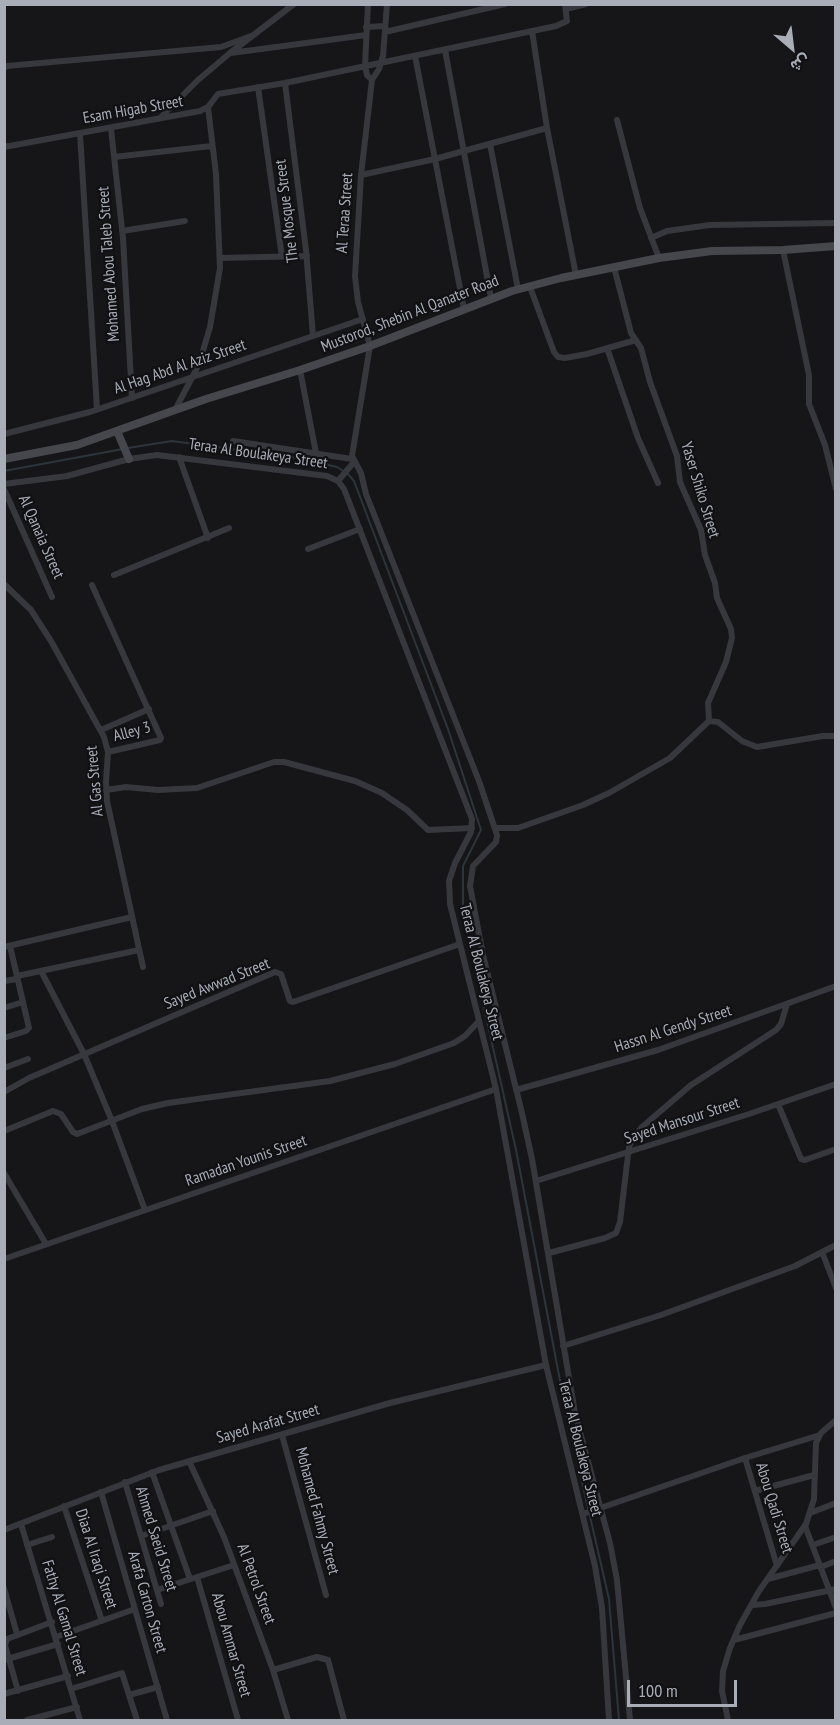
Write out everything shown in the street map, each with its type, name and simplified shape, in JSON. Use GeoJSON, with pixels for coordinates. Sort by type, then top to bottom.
{"type":"FeatureCollection","features":[{"type":"Feature","properties":{"kind":"main road","name":"Mustorod, Shebin Al Qanater Road"},"geometry":{"type":"LineString","coordinates":[[4,459],[77,445],[206,399],[300,370],[491,298],[576,275],[658,256],[712,250],[783,250],[836,246]]}},
{"type":"Feature","properties":{"kind":"main road"},"geometry":{"type":"LineString","coordinates":[[117,431],[129,457]]}},
{"type":"Feature","properties":{"kind":"street"},"geometry":{"type":"LineString","coordinates":[[160,118],[198,80],[294,4]]}},
{"type":"Feature","properties":{"kind":"street"},"geometry":{"type":"LineString","coordinates":[[368,4],[364,66],[367,75],[372,80]]}},
{"type":"Feature","properties":{"kind":"street","name":"Al Teraa Street"},"geometry":{"type":"LineString","coordinates":[[369,343],[355,276],[361,175],[372,80],[381,63],[387,4]]}},
{"type":"Feature","properties":{"kind":"street"},"geometry":{"type":"LineString","coordinates":[[366,27],[385,29],[505,4]]}},
{"type":"Feature","properties":{"kind":"street"},"geometry":{"type":"LineString","coordinates":[[565,7],[586,4]]}},
{"type":"Feature","properties":{"kind":"street","name":"Esam Higab Street"},"geometry":{"type":"LineString","coordinates":[[4,147],[200,111],[208,107],[218,94],[285,83],[564,24],[567,21],[565,7]]}},
{"type":"Feature","properties":{"kind":"street"},"geometry":{"type":"LineString","coordinates":[[532,31],[547,128],[576,275]]}},
{"type":"Feature","properties":{"kind":"street"},"geometry":{"type":"LineString","coordinates":[[230,53],[366,35]]}},
{"type":"Feature","properties":{"kind":"street"},"geometry":{"type":"LineString","coordinates":[[4,68],[221,46],[251,36]]}},
{"type":"Feature","properties":{"kind":"street"},"geometry":{"type":"LineString","coordinates":[[445,50],[491,298]]}},
{"type":"Feature","properties":{"kind":"street"},"geometry":{"type":"LineString","coordinates":[[415,56],[464,309]]}},
{"type":"Feature","properties":{"kind":"street","name":"The Mosque Street"},"geometry":{"type":"LineString","coordinates":[[285,83],[307,256],[313,336]]}},
{"type":"Feature","properties":{"kind":"street"},"geometry":{"type":"LineString","coordinates":[[258,87],[282,257]]}},
{"type":"Feature","properties":{"kind":"street"},"geometry":{"type":"LineString","coordinates":[[175,410],[193,377],[210,327],[220,258],[208,107]]}},
{"type":"Feature","properties":{"kind":"street"},"geometry":{"type":"LineString","coordinates":[[617,120],[640,208],[658,256]]}},
{"type":"Feature","properties":{"kind":"street"},"geometry":{"type":"LineString","coordinates":[[361,175],[435,159],[547,128]]}},
{"type":"Feature","properties":{"kind":"street","name":"Mohamed Abou Taleb Street"},"geometry":{"type":"LineString","coordinates":[[111,129],[122,231],[132,398]]}},
{"type":"Feature","properties":{"kind":"street"},"geometry":{"type":"LineString","coordinates":[[80,134],[98,409]]}},
{"type":"Feature","properties":{"kind":"street"},"geometry":{"type":"LineString","coordinates":[[490,144],[518,290]]}},
{"type":"Feature","properties":{"kind":"street"},"geometry":{"type":"LineString","coordinates":[[114,157],[212,146]]}},
{"type":"Feature","properties":{"kind":"street"},"geometry":{"type":"LineString","coordinates":[[122,231],[185,221]]}},
{"type":"Feature","properties":{"kind":"street"},"geometry":{"type":"LineString","coordinates":[[652,240],[668,231],[710,225],[836,223]]}},
{"type":"Feature","properties":{"kind":"street"},"geometry":{"type":"LineString","coordinates":[[783,250],[808,375],[811,413],[825,445],[836,489]]}},
{"type":"Feature","properties":{"kind":"street"},"geometry":{"type":"LineString","coordinates":[[220,258],[307,256]]}},
{"type":"Feature","properties":{"kind":"street","name":"Yaser Shiko Street"},"geometry":{"type":"LineString","coordinates":[[614,267],[632,333],[641,348],[650,382],[676,456],[680,482],[701,530],[705,555],[715,583],[718,601],[732,634],[726,662],[709,699],[709,721]]}},
{"type":"Feature","properties":{"kind":"street"},"geometry":{"type":"LineString","coordinates":[[530,287],[554,352],[558,357],[587,354],[636,340]]}},
{"type":"Feature","properties":{"kind":"street","name":"Al Hag Abd Al Aziz Street"},"geometry":{"type":"LineString","coordinates":[[4,434],[98,409],[313,336],[364,322]]}},
{"type":"Feature","properties":{"kind":"street","name":"Teraa Al Boulakeya Street"},"geometry":{"type":"LineString","coordinates":[[352,462],[369,343]]}},
{"type":"Feature","properties":{"kind":"street"},"geometry":{"type":"LineString","coordinates":[[608,348],[634,427],[658,483]]}},
{"type":"Feature","properties":{"kind":"street"},"geometry":{"type":"LineString","coordinates":[[300,370],[316,453]]}},
{"type":"Feature","properties":{"kind":"street"},"geometry":{"type":"LineString","coordinates":[[233,441],[316,453],[352,462],[361,473],[366,494],[495,828],[518,828],[583,805],[609,793],[670,758],[709,721],[718,722],[742,741],[757,747],[822,736],[836,736]]}},
{"type":"Feature","properties":{"kind":"street","name":"Teraa Al Boulakeya Street"},"geometry":{"type":"LineString","coordinates":[[4,486],[67,476],[129,457],[157,455],[327,476],[339,479],[344,489],[469,805],[472,828],[449,881],[450,904],[496,1089],[546,1365],[596,1566],[602,1608],[609,1720]]}},
{"type":"Feature","properties":{"kind":"street"},"geometry":{"type":"LineString","coordinates":[[178,457],[208,538]]}},
{"type":"Feature","properties":{"kind":"street"},"geometry":{"type":"LineString","coordinates":[[339,479],[352,462]]}},
{"type":"Feature","properties":{"kind":"street","name":"Al Qanaia Street"},"geometry":{"type":"LineString","coordinates":[[4,486],[52,597]]}},
{"type":"Feature","properties":{"kind":"street"},"geometry":{"type":"LineString","coordinates":[[114,575],[230,528]]}},
{"type":"Feature","properties":{"kind":"street"},"geometry":{"type":"LineString","coordinates":[[308,549],[360,529]]}},
{"type":"Feature","properties":{"kind":"street","name":"Al Gas Street"},"geometry":{"type":"LineString","coordinates":[[4,584],[22,599],[36,617],[101,730],[108,752],[106,790],[142,967]]}},
{"type":"Feature","properties":{"kind":"street"},"geometry":{"type":"LineString","coordinates":[[92,585],[149,709],[101,730]]}},
{"type":"Feature","properties":{"kind":"street","name":"Alley 3"},"geometry":{"type":"LineString","coordinates":[[108,752],[160,740],[161,736],[149,709]]}},
{"type":"Feature","properties":{"kind":"street"},"geometry":{"type":"LineString","coordinates":[[106,790],[126,787],[158,790],[197,788],[274,762],[284,762],[355,781],[382,793],[407,810],[428,830],[472,828]]}},
{"type":"Feature","properties":{"kind":"street","name":"Teraa Al Boulakeya Street"},"geometry":{"type":"LineString","coordinates":[[495,828],[496,842],[473,866],[470,886],[483,955],[536,1181],[575,1413],[617,1580],[630,1720]]}},
{"type":"Feature","properties":{"kind":"street"},"geometry":{"type":"LineString","coordinates":[[4,1038],[26,1031],[29,1026],[7,947],[132,917]]}},
{"type":"Feature","properties":{"kind":"street","name":"Sayed Awwad Street"},"geometry":{"type":"LineString","coordinates":[[4,1092],[29,1078],[275,972],[281,974],[290,1001],[293,1002],[460,944]]}},
{"type":"Feature","properties":{"kind":"street"},"geometry":{"type":"LineString","coordinates":[[4,981],[139,950]]}},
{"type":"Feature","properties":{"kind":"street"},"geometry":{"type":"LineString","coordinates":[[41,971],[84,1054],[146,1210]]}},
{"type":"Feature","properties":{"kind":"street","name":"Hassn Al Gendy Street"},"geometry":{"type":"LineString","coordinates":[[516,1090],[646,1053],[836,986]]}},
{"type":"Feature","properties":{"kind":"street"},"geometry":{"type":"LineString","coordinates":[[4,1008],[23,1002]]}},
{"type":"Feature","properties":{"kind":"street"},"geometry":{"type":"LineString","coordinates":[[549,1252],[605,1238],[615,1233],[620,1222],[632,1140],[681,1093],[776,1030],[781,1024],[787,1004]]}},
{"type":"Feature","properties":{"kind":"street"},"geometry":{"type":"LineString","coordinates":[[4,1131],[53,1111],[61,1114],[75,1134],[142,1109],[168,1103],[321,1082],[395,1064],[461,1040],[479,1021]]}},
{"type":"Feature","properties":{"kind":"street"},"geometry":{"type":"LineString","coordinates":[[4,1068],[28,1059]]}},
{"type":"Feature","properties":{"kind":"street","name":"Sayed Mansour Street"},"geometry":{"type":"LineString","coordinates":[[536,1181],[836,1084]]}},
{"type":"Feature","properties":{"kind":"street","name":"Ramadan Younis Street"},"geometry":{"type":"LineString","coordinates":[[4,1259],[496,1089]]}},
{"type":"Feature","properties":{"kind":"street"},"geometry":{"type":"LineString","coordinates":[[778,1104],[801,1160],[836,1149]]}},
{"type":"Feature","properties":{"kind":"street"},"geometry":{"type":"LineString","coordinates":[[4,1173],[46,1244]]}},
{"type":"Feature","properties":{"kind":"street"},"geometry":{"type":"LineString","coordinates":[[563,1346],[660,1315],[771,1275],[802,1263],[836,1245]]}},
{"type":"Feature","properties":{"kind":"street"},"geometry":{"type":"LineString","coordinates":[[822,1252],[836,1288]]}},
{"type":"Feature","properties":{"kind":"street","name":"Sayed Arafat Street"},"geometry":{"type":"LineString","coordinates":[[4,1530],[152,1472],[390,1403],[546,1365]]}},
{"type":"Feature","properties":{"kind":"street"},"geometry":{"type":"LineString","coordinates":[[834,1422],[836,1431]]}},
{"type":"Feature","properties":{"kind":"street"},"geometry":{"type":"LineString","coordinates":[[728,1720],[722,1690],[723,1671],[734,1640],[768,1579],[805,1526],[814,1499],[815,1447],[820,1435],[834,1422]]}},
{"type":"Feature","properties":{"kind":"street","name":"Mohamed Fahmy Street"},"geometry":{"type":"LineString","coordinates":[[282,1435],[326,1595]]}},
{"type":"Feature","properties":{"kind":"street"},"geometry":{"type":"LineString","coordinates":[[583,1514],[745,1458],[820,1435]]}},
{"type":"Feature","properties":{"kind":"street","name":"Abou Qadi Street"},"geometry":{"type":"LineString","coordinates":[[745,1458],[777,1566]]}},
{"type":"Feature","properties":{"kind":"street","name":"Al Petrol Street"},"geometry":{"type":"LineString","coordinates":[[189,1461],[213,1510],[273,1670],[288,1720]]}},
{"type":"Feature","properties":{"kind":"street","name":"Abou Ammar Street"},"geometry":{"type":"LineString","coordinates":[[152,1472],[190,1579]]}},
{"type":"Feature","properties":{"kind":"street"},"geometry":{"type":"LineString","coordinates":[[755,1491],[814,1474]]}},
{"type":"Feature","properties":{"kind":"street","name":"Ahmed Saeid Street"},"geometry":{"type":"LineString","coordinates":[[125,1482],[161,1604]]}},
{"type":"Feature","properties":{"kind":"street","name":"Arafa Carton Street"},"geometry":{"type":"LineString","coordinates":[[100,1492],[168,1720]]}},
{"type":"Feature","properties":{"kind":"street"},"geometry":{"type":"LineString","coordinates":[[810,1513],[836,1503]]}},
{"type":"Feature","properties":{"kind":"street","name":"Diaa Al Iraqi Street"},"geometry":{"type":"LineString","coordinates":[[64,1506],[102,1621]]}},
{"type":"Feature","properties":{"kind":"street"},"geometry":{"type":"LineString","coordinates":[[141,1536],[213,1510]]}},
{"type":"Feature","properties":{"kind":"street","name":"Fathy Al Gamal Street"},"geometry":{"type":"LineString","coordinates":[[21,1524],[80,1720]]}},
{"type":"Feature","properties":{"kind":"street"},"geometry":{"type":"LineString","coordinates":[[805,1526],[832,1590],[836,1608]]}},
{"type":"Feature","properties":{"kind":"street"},"geometry":{"type":"LineString","coordinates":[[813,1545],[836,1536]]}},
{"type":"Feature","properties":{"kind":"street"},"geometry":{"type":"LineString","coordinates":[[27,1545],[52,1537]]}},
{"type":"Feature","properties":{"kind":"street"},"geometry":{"type":"LineString","coordinates":[[768,1579],[836,1562]]}},
{"type":"Feature","properties":{"kind":"street"},"geometry":{"type":"LineString","coordinates":[[157,1590],[234,1565]]}},
{"type":"Feature","properties":{"kind":"street","name":"Abou Ammar Street"},"geometry":{"type":"LineString","coordinates":[[197,1577],[238,1720]]}},
{"type":"Feature","properties":{"kind":"street"},"geometry":{"type":"LineString","coordinates":[[4,1588],[17,1634]]}},
{"type":"Feature","properties":{"kind":"street"},"geometry":{"type":"LineString","coordinates":[[752,1605],[765,1605],[832,1590]]}},
{"type":"Feature","properties":{"kind":"street"},"geometry":{"type":"LineString","coordinates":[[7,1659],[135,1609]]}},
{"type":"Feature","properties":{"kind":"street"},"geometry":{"type":"LineString","coordinates":[[734,1640],[836,1613]]}},
{"type":"Feature","properties":{"kind":"street"},"geometry":{"type":"LineString","coordinates":[[18,1691],[7,1659],[5,1642],[17,1634],[52,1622]]}},
{"type":"Feature","properties":{"kind":"street"},"geometry":{"type":"LineString","coordinates":[[273,1670],[324,1657],[328,1660],[344,1720]]}},
{"type":"Feature","properties":{"kind":"street"},"geometry":{"type":"LineString","coordinates":[[71,1689],[119,1672],[123,1674],[137,1720]]}},
{"type":"Feature","properties":{"kind":"street"},"geometry":{"type":"LineString","coordinates":[[4,1694],[68,1676]]}},
{"type":"Feature","properties":{"kind":"street"},"geometry":{"type":"LineString","coordinates":[[129,1695],[158,1687]]}},
{"type":"Feature","properties":{"kind":"street"},"geometry":{"type":"LineString","coordinates":[[27,1720],[76,1707]]}},
{"type":"Feature","properties":{"kind":"waterway"},"geometry":{"type":"LineString","coordinates":[[128,448],[172,441],[297,458],[337,467],[354,481],[448,729],[481,830],[463,866],[463,914],[516,1150],[566,1412],[609,1599],[619,1720]]}},
{"type":"Feature","properties":{"kind":"waterway"},"geometry":{"type":"LineString","coordinates":[[4,471],[123,449]]}}]}
